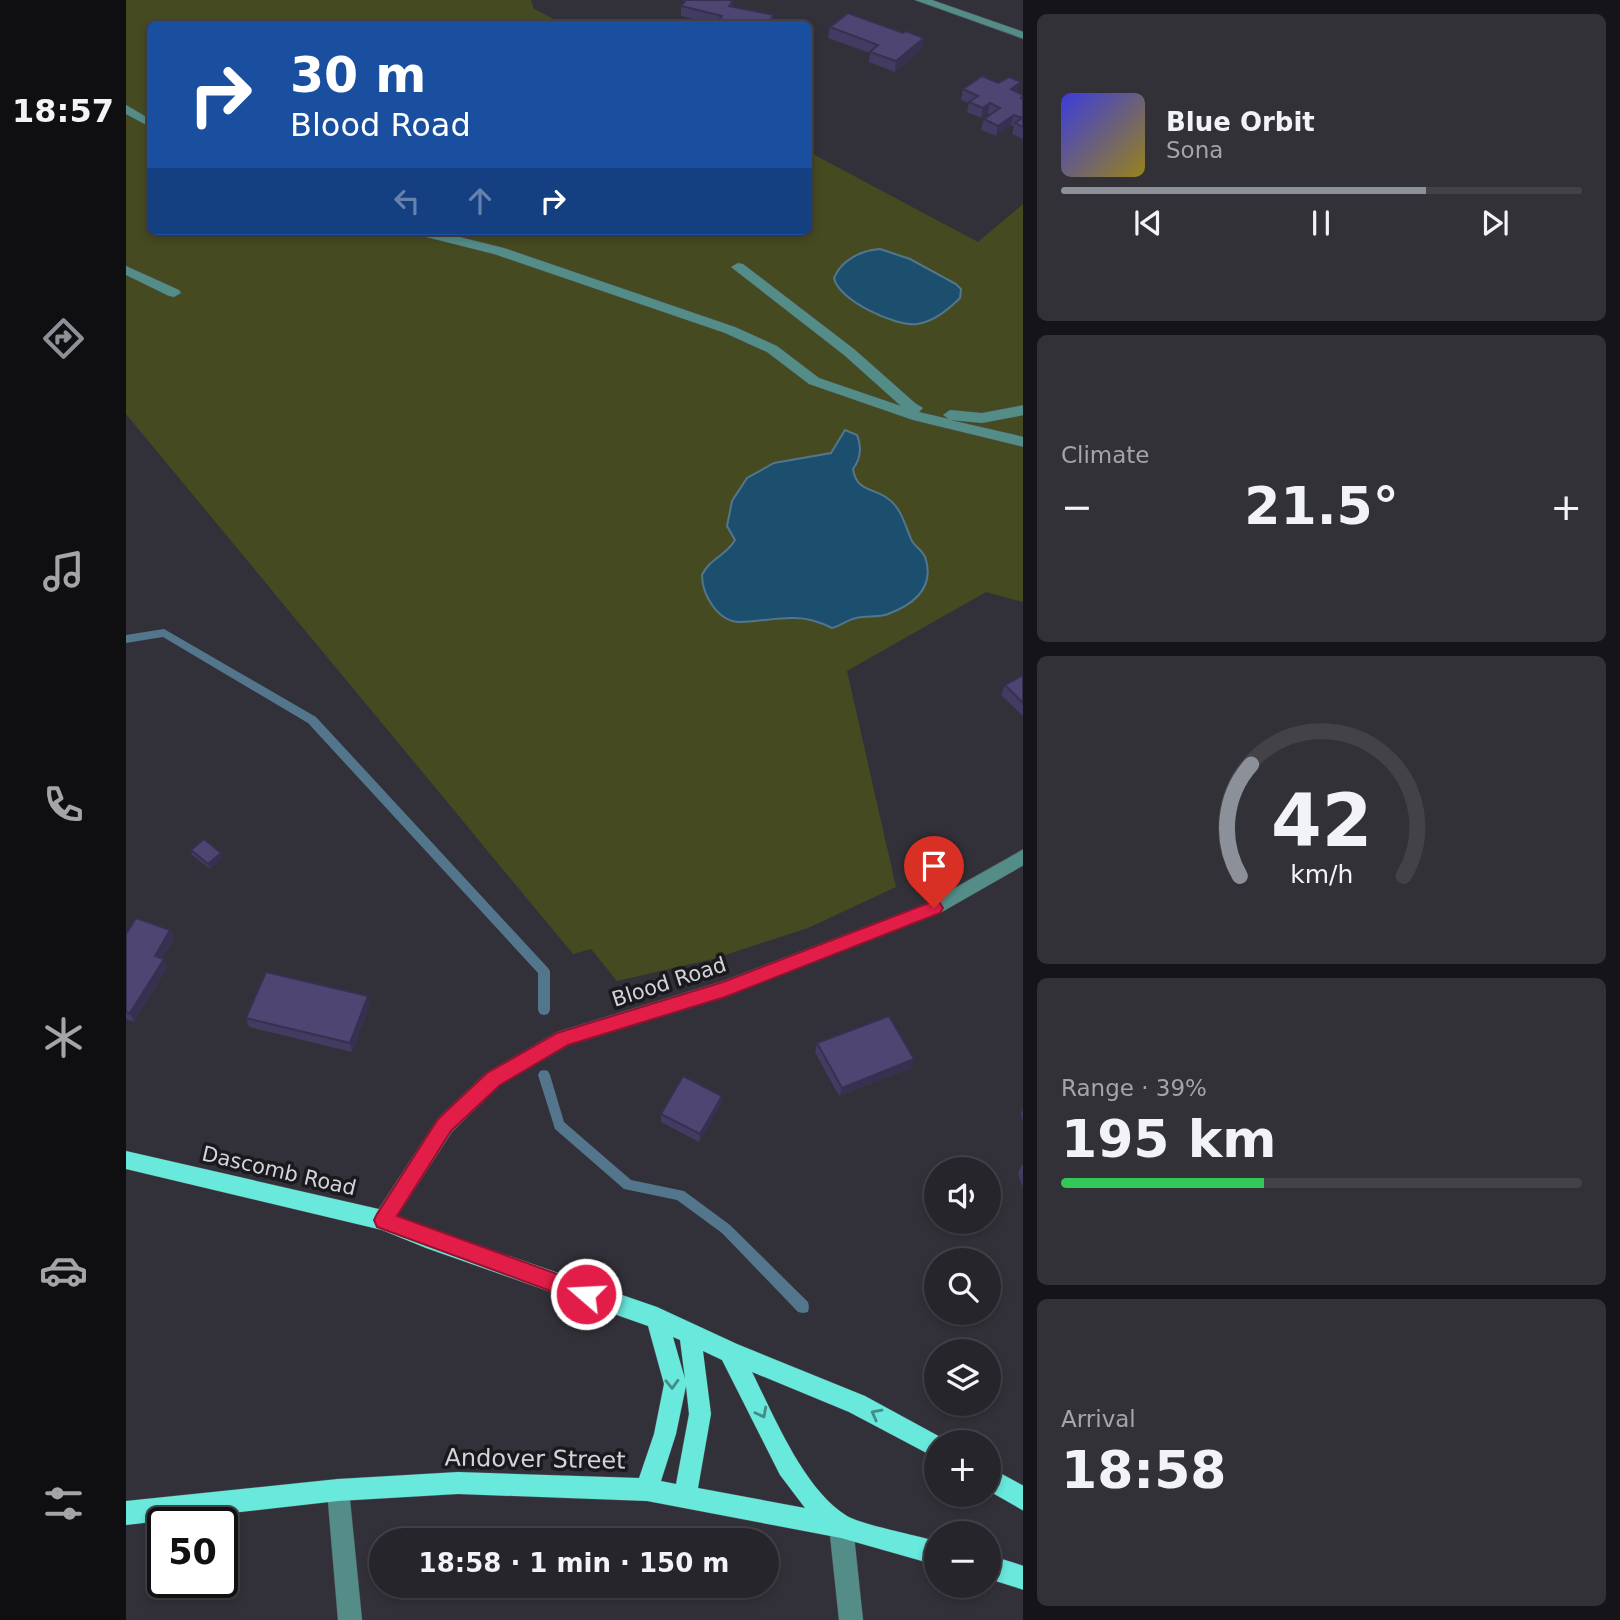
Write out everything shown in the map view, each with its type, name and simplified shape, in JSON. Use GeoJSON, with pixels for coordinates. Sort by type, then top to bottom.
{"type":"FeatureCollection","features":[{"type":"Feature","properties":{"kind":"main road","name":"Dascomb Road"},"geometry":{"type":"LineString","coordinates":[[126,1160],[383,1220],[657,1318],[730,1352],[857,1404],[924,1440]]}},
{"type":"Feature","properties":{"kind":"main road"},"geometry":{"type":"LineString","coordinates":[[647,1490],[665,1434],[675,1384],[657,1318]]}},
{"type":"Feature","properties":{"kind":"main road"},"geometry":{"type":"LineString","coordinates":[[685,1495],[700,1414],[690,1333]]}},
{"type":"Feature","properties":{"kind":"main road"},"geometry":{"type":"LineString","coordinates":[[730,1352],[788,1467],[811,1498],[841,1526]]}},
{"type":"Feature","properties":{"kind":"main road","name":"Andover Street"},"geometry":{"type":"LineString","coordinates":[[126,1513],[338,1490],[458,1483],[647,1490],[841,1526],[924,1550]]}},
{"type":"Feature","properties":{"kind":"main road"},"geometry":{"type":"LineString","coordinates":[[1001,1486],[1023,1500]]}},
{"type":"Feature","properties":{"kind":"main road"},"geometry":{"type":"LineString","coordinates":[[1001,1571],[1023,1578]]}},
{"type":"Feature","properties":{"kind":"street"},"geometry":{"type":"LineString","coordinates":[[922,0],[1023,36]]}},
{"type":"Feature","properties":{"kind":"street"},"geometry":{"type":"LineString","coordinates":[[126,109],[147,122]]}},
{"type":"Feature","properties":{"kind":"street"},"geometry":{"type":"LineString","coordinates":[[435,235],[499,251],[730,330],[772,349],[814,381],[839,390],[918,417],[1023,442]]}},
{"type":"Feature","properties":{"kind":"street"},"geometry":{"type":"LineString","coordinates":[[738,267],[849,352],[910,406],[941,415],[982,418],[1023,410]]}},
{"type":"Feature","properties":{"kind":"street"},"geometry":{"type":"LineString","coordinates":[[126,270],[174,293]]}},
{"type":"Feature","properties":{"kind":"street","name":"Blood Road"},"geometry":{"type":"LineString","coordinates":[[383,1220],[445,1125],[494,1079],[564,1038],[725,989],[934,908],[1023,856]]}},
{"type":"Feature","properties":{"kind":"street"},"geometry":{"type":"LineString","coordinates":[[338,1490],[350,1620]]}},
{"type":"Feature","properties":{"kind":"street"},"geometry":{"type":"LineString","coordinates":[[841,1526],[851,1620]]}},
{"type":"Feature","properties":{"kind":"green space"},"geometry":{"type":"Polygon","coordinates":[[[126,0],[531,0],[534,9],[558,21],[147,21],[147,235],[812,235],[812,154],[978,242],[1023,204],[1023,602],[986,592],[847,671],[896,887],[808,928],[713,959],[617,981],[591,949],[573,954],[126,414],[126,0]]]}},
{"type":"Feature","properties":{"kind":"water"},"geometry":{"type":"Polygon","coordinates":[[[880,249],[910,259],[956,284],[961,289],[960,298],[935,318],[917,324],[883,317],[856,303],[838,286],[834,278],[842,266],[853,257],[880,249]]]}},
{"type":"Feature","properties":{"kind":"water"},"geometry":{"type":"Polygon","coordinates":[[[845,430],[857,435],[859,439],[859,457],[853,469],[858,481],[896,506],[912,542],[925,557],[928,570],[924,587],[913,601],[897,610],[884,615],[856,618],[832,628],[800,618],[740,622],[725,617],[708,599],[702,575],[735,540],[727,526],[732,501],[747,478],[774,463],[831,453],[845,430]]]}},
{"type":"Feature","properties":{"kind":"building"},"geometry":{"type":"Polygon","coordinates":[[[686,0],[729,0],[733,1],[729,6],[774,15],[769,21],[719,21],[722,16],[681,6],[686,0]]]}},
{"type":"Feature","properties":{"kind":"building"},"geometry":{"type":"Polygon","coordinates":[[[848,13],[924,38],[896,61],[870,52],[878,45],[830,27],[848,13]]]}},
{"type":"Feature","properties":{"kind":"building"},"geometry":{"type":"Polygon","coordinates":[[[982,76],[998,83],[1009,77],[1021,82],[1011,89],[1023,95],[1023,127],[1015,123],[1022,118],[1014,115],[998,126],[984,119],[1000,108],[990,103],[983,108],[969,102],[978,96],[963,89],[982,76]]]}},
{"type":"Feature","properties":{"kind":"building"},"geometry":{"type":"Polygon","coordinates":[[[1023,675],[1023,703],[1005,685],[1023,675]]]}},
{"type":"Feature","properties":{"kind":"building"},"geometry":{"type":"Polygon","coordinates":[[[204,839],[221,853],[208,864],[191,850],[204,839]]]}},
{"type":"Feature","properties":{"kind":"building"},"geometry":{"type":"Polygon","coordinates":[[[136,918],[170,930],[155,956],[164,959],[130,1013],[126,1012],[126,934],[136,918]]]}},
{"type":"Feature","properties":{"kind":"building"},"geometry":{"type":"Polygon","coordinates":[[[266,972],[368,996],[350,1043],[246,1018],[266,972]]]}},
{"type":"Feature","properties":{"kind":"building"},"geometry":{"type":"Polygon","coordinates":[[[889,1016],[914,1059],[842,1088],[817,1043],[889,1016]]]}},
{"type":"Feature","properties":{"kind":"building"},"geometry":{"type":"Polygon","coordinates":[[[683,1076],[722,1096],[700,1134],[661,1114],[683,1076]]]}},
{"type":"Feature","properties":{"kind":"waterway"},"geometry":{"type":"LineString","coordinates":[[126,639],[164,633],[312,720],[544,971],[544,1010]]}},
{"type":"Feature","properties":{"kind":"waterway"},"geometry":{"type":"LineString","coordinates":[[544,1075],[559,1125],[628,1185],[680,1195],[726,1229],[803,1307]]}},
{"type":"Feature","properties":{"kind":"route"},"geometry":{"type":"LineString","coordinates":[[586,1294],[426,1238],[383,1220],[445,1125],[494,1079],[564,1038],[725,989],[934,908]]}}]}
